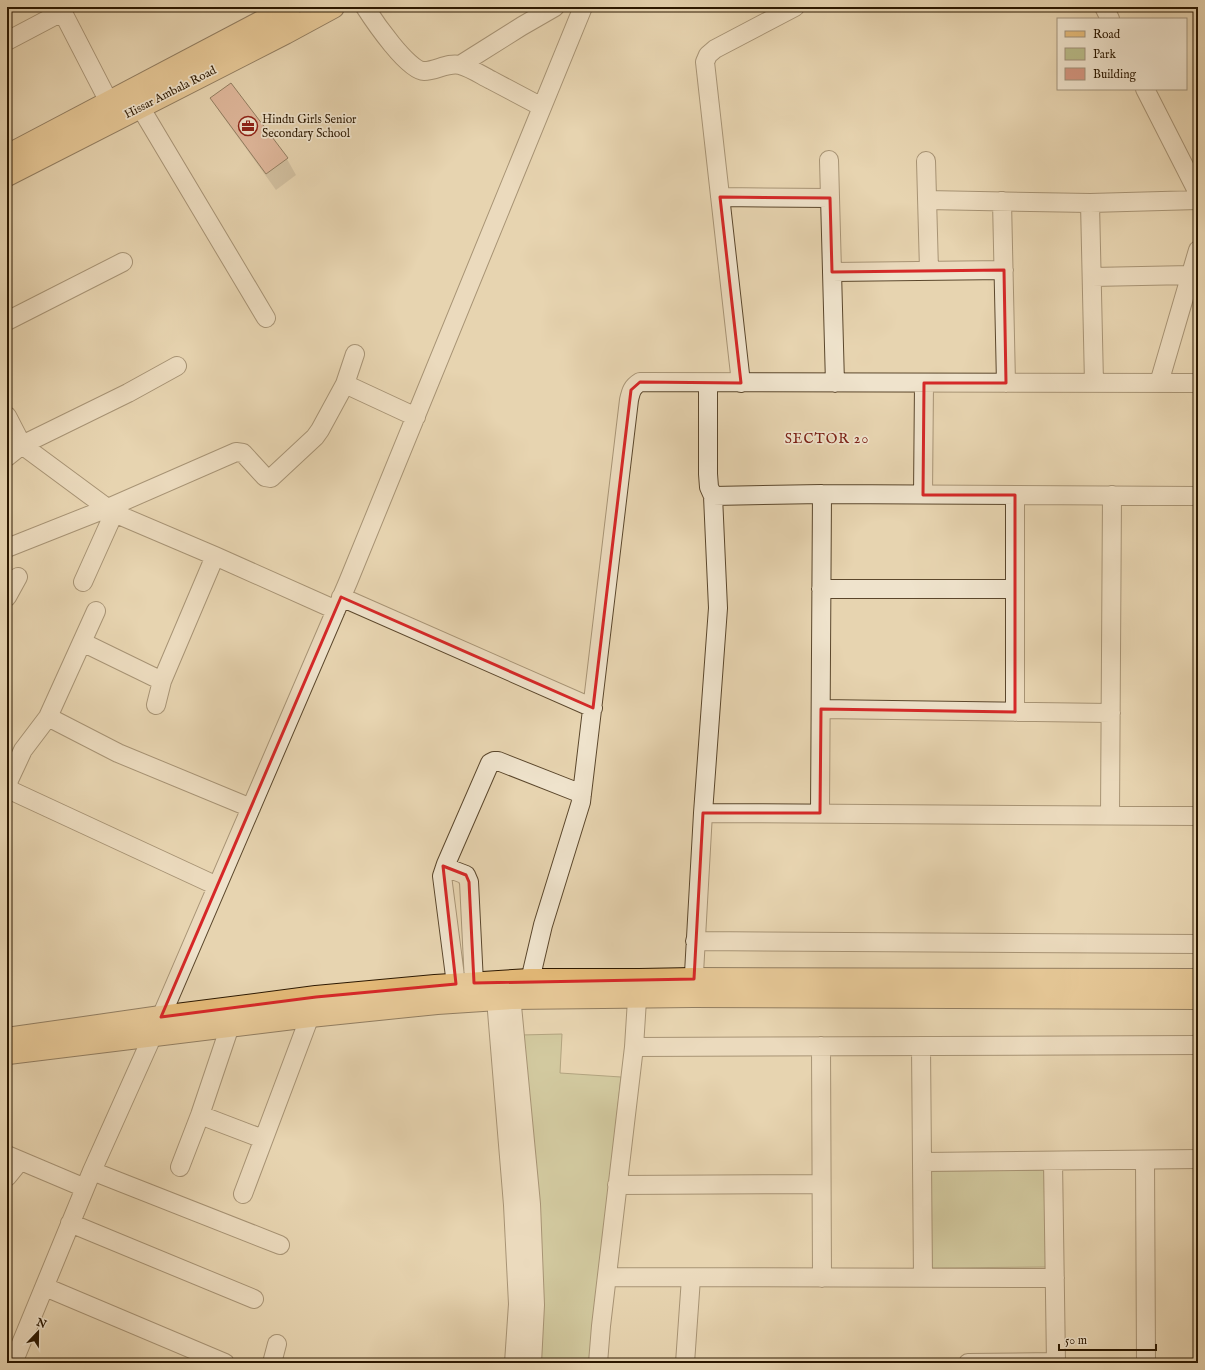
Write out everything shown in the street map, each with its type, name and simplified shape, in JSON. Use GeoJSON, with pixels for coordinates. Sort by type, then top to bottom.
{"type":"FeatureCollection","features":[{"type":"Feature","properties":{"kind":"main road","name":"Hissar Ambala Road"},"geometry":{"type":"LineString","coordinates":[[7,175],[290,7]]}},
{"type":"Feature","properties":{"kind":"main road","name":"Hissar Ambala Road"},"geometry":{"type":"LineString","coordinates":[[7,156],[109,102],[135,99],[284,33],[333,7]]}},
{"type":"Feature","properties":{"kind":"main road"},"geometry":{"type":"LineString","coordinates":[[233,1017],[316,997],[500,988],[638,989],[1198,980]]}},
{"type":"Feature","properties":{"kind":"main road"},"geometry":{"type":"LineString","coordinates":[[7,1039],[156,1026],[233,1017],[310,1016],[437,1003],[500,988]]}},
{"type":"Feature","properties":{"kind":"main road"},"geometry":{"type":"LineString","coordinates":[[693,988],[1198,998]]}},
{"type":"Feature","properties":{"kind":"main road"},"geometry":{"type":"LineString","coordinates":[[7,1054],[156,1026]]}},
{"type":"Feature","properties":{"kind":"street"},"geometry":{"type":"LineString","coordinates":[[365,7],[379,28],[406,60],[415,68],[426,71],[450,65],[460,65],[478,73],[542,108]]}},
{"type":"Feature","properties":{"kind":"street"},"geometry":{"type":"LineString","coordinates":[[460,65],[555,7]]}},
{"type":"Feature","properties":{"kind":"street"},"geometry":{"type":"LineString","coordinates":[[16,1362],[44,1287],[92,1171],[339,604],[583,7]]}},
{"type":"Feature","properties":{"kind":"street"},"geometry":{"type":"LineString","coordinates":[[741,383],[706,58],[710,52],[715,49],[794,7]]}},
{"type":"Feature","properties":{"kind":"street"},"geometry":{"type":"LineString","coordinates":[[1104,7],[1110,18]]}},
{"type":"Feature","properties":{"kind":"street"},"geometry":{"type":"LineString","coordinates":[[7,40],[61,9],[109,102]]}},
{"type":"Feature","properties":{"kind":"street"},"geometry":{"type":"LineString","coordinates":[[1146,90],[1198,193]]}},
{"type":"Feature","properties":{"kind":"street"},"geometry":{"type":"LineString","coordinates":[[135,99],[266,318]]}},
{"type":"Feature","properties":{"kind":"street"},"geometry":{"type":"LineString","coordinates":[[829,160],[835,383]]}},
{"type":"Feature","properties":{"kind":"street"},"geometry":{"type":"LineString","coordinates":[[926,161],[929,270]]}},
{"type":"Feature","properties":{"kind":"street"},"geometry":{"type":"LineString","coordinates":[[720,197],[830,198]]}},
{"type":"Feature","properties":{"kind":"street"},"geometry":{"type":"LineString","coordinates":[[927,200],[1090,203],[1198,200]]}},
{"type":"Feature","properties":{"kind":"street"},"geometry":{"type":"LineString","coordinates":[[1002,201],[1006,383]]}},
{"type":"Feature","properties":{"kind":"street"},"geometry":{"type":"LineString","coordinates":[[1090,203],[1094,383]]}},
{"type":"Feature","properties":{"kind":"street"},"geometry":{"type":"LineString","coordinates":[[1159,383],[1198,250]]}},
{"type":"Feature","properties":{"kind":"street"},"geometry":{"type":"LineString","coordinates":[[7,321],[123,262]]}},
{"type":"Feature","properties":{"kind":"street"},"geometry":{"type":"LineString","coordinates":[[832,272],[1004,270]]}},
{"type":"Feature","properties":{"kind":"street"},"geometry":{"type":"LineString","coordinates":[[1092,277],[1190,276]]}},
{"type":"Feature","properties":{"kind":"street"},"geometry":{"type":"LineString","coordinates":[[7,548],[111,510],[238,452],[243,453],[265,477],[271,478],[315,437],[345,384],[355,354]]}},
{"type":"Feature","properties":{"kind":"street"},"geometry":{"type":"LineString","coordinates":[[7,457],[22,446],[128,393],[177,366]]}},
{"type":"Feature","properties":{"kind":"street"},"geometry":{"type":"LineString","coordinates":[[500,988],[543,925],[582,802],[629,400],[631,390],[634,386],[640,382],[1198,384]]}},
{"type":"Feature","properties":{"kind":"street"},"geometry":{"type":"LineString","coordinates":[[693,988],[703,813],[718,608],[713,496],[708,474],[708,383]]}},
{"type":"Feature","properties":{"kind":"street"},"geometry":{"type":"LineString","coordinates":[[923,495],[924,383]]}},
{"type":"Feature","properties":{"kind":"street"},"geometry":{"type":"LineString","coordinates":[[345,384],[416,416]]}},
{"type":"Feature","properties":{"kind":"street"},"geometry":{"type":"LineString","coordinates":[[7,416],[22,446],[111,510],[215,556],[339,604],[593,708]]}},
{"type":"Feature","properties":{"kind":"street"},"geometry":{"type":"LineString","coordinates":[[713,496],[822,494],[1198,496]]}},
{"type":"Feature","properties":{"kind":"street"},"geometry":{"type":"LineString","coordinates":[[820,813],[822,494]]}},
{"type":"Feature","properties":{"kind":"street"},"geometry":{"type":"LineString","coordinates":[[1015,495],[1015,712]]}},
{"type":"Feature","properties":{"kind":"street"},"geometry":{"type":"LineString","coordinates":[[1110,815],[1112,496]]}},
{"type":"Feature","properties":{"kind":"street"},"geometry":{"type":"LineString","coordinates":[[83,582],[111,510]]}},
{"type":"Feature","properties":{"kind":"street"},"geometry":{"type":"LineString","coordinates":[[156,705],[162,681],[215,556]]}},
{"type":"Feature","properties":{"kind":"street"},"geometry":{"type":"LineString","coordinates":[[7,597],[18,577]]}},
{"type":"Feature","properties":{"kind":"street"},"geometry":{"type":"LineString","coordinates":[[821,589],[1015,589]]}},
{"type":"Feature","properties":{"kind":"street"},"geometry":{"type":"LineString","coordinates":[[96,611],[48,717],[15,750],[8,784],[12,791],[217,886]]}},
{"type":"Feature","properties":{"kind":"street"},"geometry":{"type":"LineString","coordinates":[[82,642],[162,681]]}},
{"type":"Feature","properties":{"kind":"street"},"geometry":{"type":"LineString","coordinates":[[821,709],[1111,713]]}},
{"type":"Feature","properties":{"kind":"street"},"geometry":{"type":"LineString","coordinates":[[48,717],[118,753],[251,808]]}},
{"type":"Feature","properties":{"kind":"street"},"geometry":{"type":"LineString","coordinates":[[514,1363],[518,1304],[500,988],[442,879],[445,867],[488,766],[492,762],[498,761],[582,794]]}},
{"type":"Feature","properties":{"kind":"street"},"geometry":{"type":"LineString","coordinates":[[703,813],[1198,816]]}},
{"type":"Feature","properties":{"kind":"street"},"geometry":{"type":"LineString","coordinates":[[445,867],[466,875],[470,882],[500,988],[531,1204],[535,1305],[532,1363]]}},
{"type":"Feature","properties":{"kind":"street"},"geometry":{"type":"LineString","coordinates":[[695,941],[1198,944]]}},
{"type":"Feature","properties":{"kind":"street"},"geometry":{"type":"LineString","coordinates":[[598,1363],[617,1184],[634,1047],[638,989]]}},
{"type":"Feature","properties":{"kind":"street"},"geometry":{"type":"LineString","coordinates":[[243,1194],[310,1016]]}},
{"type":"Feature","properties":{"kind":"street"},"geometry":{"type":"LineString","coordinates":[[180,1167],[200,1115],[233,1017]]}},
{"type":"Feature","properties":{"kind":"street"},"geometry":{"type":"LineString","coordinates":[[634,1047],[1198,1045]]}},
{"type":"Feature","properties":{"kind":"street"},"geometry":{"type":"LineString","coordinates":[[821,1046],[822,1278]]}},
{"type":"Feature","properties":{"kind":"street"},"geometry":{"type":"LineString","coordinates":[[921,1046],[923,1278]]}},
{"type":"Feature","properties":{"kind":"street"},"geometry":{"type":"LineString","coordinates":[[200,1115],[263,1139]]}},
{"type":"Feature","properties":{"kind":"street"},"geometry":{"type":"LineString","coordinates":[[7,1177],[14,1158],[85,1188]]}},
{"type":"Feature","properties":{"kind":"street"},"geometry":{"type":"LineString","coordinates":[[922,1162],[1198,1159]]}},
{"type":"Feature","properties":{"kind":"street"},"geometry":{"type":"LineString","coordinates":[[1145,1160],[1146,1363]]}},
{"type":"Feature","properties":{"kind":"street"},"geometry":{"type":"LineString","coordinates":[[968,1363],[1056,1363],[1053,1161]]}},
{"type":"Feature","properties":{"kind":"street"},"geometry":{"type":"LineString","coordinates":[[92,1171],[280,1245]]}},
{"type":"Feature","properties":{"kind":"street"},"geometry":{"type":"LineString","coordinates":[[617,1184],[822,1184]]}},
{"type":"Feature","properties":{"kind":"street"},"geometry":{"type":"LineString","coordinates":[[70,1223],[254,1299]]}},
{"type":"Feature","properties":{"kind":"street"},"geometry":{"type":"LineString","coordinates":[[607,1278],[1055,1278]]}},
{"type":"Feature","properties":{"kind":"street"},"geometry":{"type":"LineString","coordinates":[[685,1363],[691,1278]]}},
{"type":"Feature","properties":{"kind":"street"},"geometry":{"type":"LineString","coordinates":[[44,1287],[224,1363]]}},
{"type":"Feature","properties":{"kind":"street"},"geometry":{"type":"LineString","coordinates":[[272,1363],[277,1344]]}},
{"type":"Feature","properties":{"kind":"highlighted area"},"geometry":{"type":"Polygon","coordinates":[[[720,197],[830,198],[832,272],[1004,270],[1006,383],[924,383],[923,495],[1015,495],[1015,712],[821,709],[820,813],[703,813],[694,979],[474,983],[469,882],[466,875],[443,866],[456,984],[316,997],[161,1017],[341,597],[593,708],[631,390],[640,382],[741,383],[720,197]]]}},
{"type":"Feature","properties":{"kind":"green space"},"geometry":{"type":"Polygon","coordinates":[[[562,1034],[560,1073],[621,1077],[590,1363],[536,1363],[521,1035],[562,1034]]]}},
{"type":"Feature","properties":{"kind":"green space"},"geometry":{"type":"Polygon","coordinates":[[[1047,1170],[1049,1267],[932,1268],[930,1171],[1047,1170]]]}},
{"type":"Feature","properties":{"kind":"building"},"geometry":{"type":"Polygon","coordinates":[[[231,83],[288,158],[266,174],[210,98],[231,83]]]}},
{"type":"Feature","properties":{"kind":"place","name":"Hindu Girls Senior Secondary School"},"geometry":{"type":"Point","coordinates":[248,126]}},
{"type":"Feature","properties":{"kind":"district","name":"SECTOR 20"},"geometry":{"type":"Point","coordinates":[827,438]}}]}
